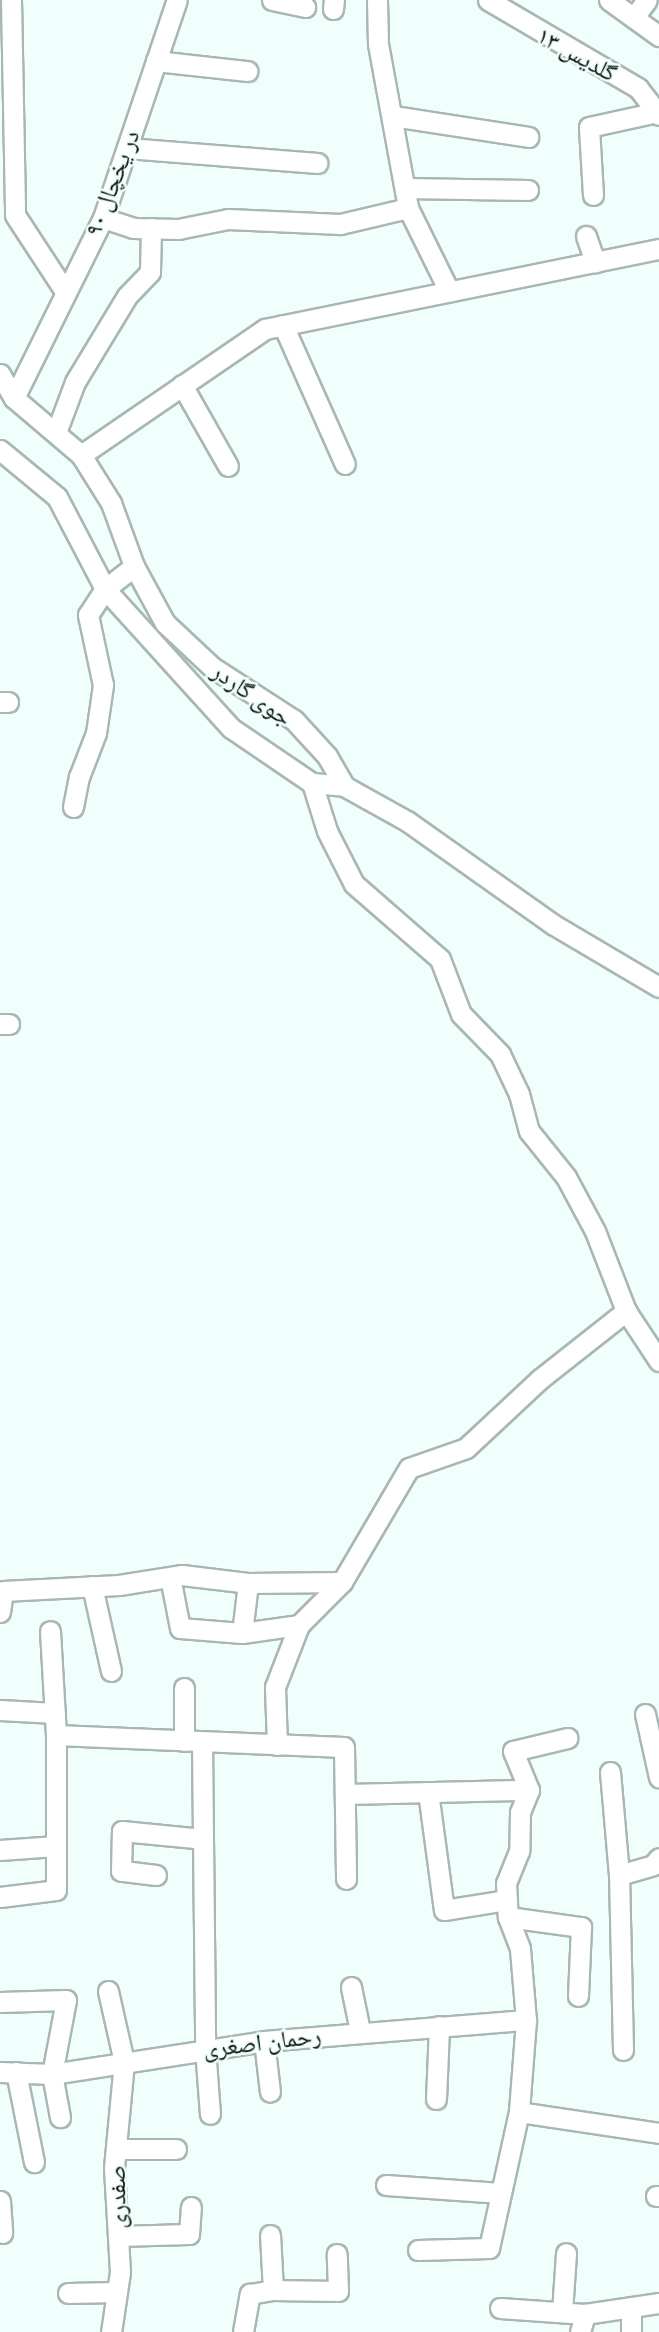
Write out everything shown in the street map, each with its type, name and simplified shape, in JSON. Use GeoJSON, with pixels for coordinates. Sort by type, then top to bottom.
{"type":"FeatureCollection","features":[{"type":"Feature","properties":{"kind":"street"},"geometry":{"type":"LineString","coordinates":[[11,0],[6,129],[15,215],[64,290]]}},
{"type":"Feature","properties":{"kind":"street","name":"در یخچال ۹۰"},"geometry":{"type":"LineString","coordinates":[[13,398],[64,290],[103,218],[177,0]]}},
{"type":"Feature","properties":{"kind":"street"},"geometry":{"type":"LineString","coordinates":[[272,0],[305,7]]}},
{"type":"Feature","properties":{"kind":"street"},"geometry":{"type":"LineString","coordinates":[[377,0],[378,44],[408,208],[449,291]]}},
{"type":"Feature","properties":{"kind":"street","name":"گلدیس ۱۳"},"geometry":{"type":"LineString","coordinates":[[488,0],[638,88],[658,114]]}},
{"type":"Feature","properties":{"kind":"street"},"geometry":{"type":"LineString","coordinates":[[609,0],[659,36]]}},
{"type":"Feature","properties":{"kind":"street"},"geometry":{"type":"LineString","coordinates":[[635,17],[647,0]]}},
{"type":"Feature","properties":{"kind":"street"},"geometry":{"type":"LineString","coordinates":[[156,61],[247,71]]}},
{"type":"Feature","properties":{"kind":"street"},"geometry":{"type":"LineString","coordinates":[[593,195],[589,127],[658,114]]}},
{"type":"Feature","properties":{"kind":"street"},"geometry":{"type":"LineString","coordinates":[[393,116],[528,137]]}},
{"type":"Feature","properties":{"kind":"street"},"geometry":{"type":"LineString","coordinates":[[127,148],[317,163]]}},
{"type":"Feature","properties":{"kind":"street"},"geometry":{"type":"LineString","coordinates":[[405,188],[528,190]]}},
{"type":"Feature","properties":{"kind":"street"},"geometry":{"type":"LineString","coordinates":[[103,218],[151,228],[178,229],[228,219],[340,224],[408,208]]}},
{"type":"Feature","properties":{"kind":"street"},"geometry":{"type":"LineString","coordinates":[[57,430],[75,382],[127,296],[150,272],[151,228]]}},
{"type":"Feature","properties":{"kind":"street"},"geometry":{"type":"LineString","coordinates":[[586,236],[595,262]]}},
{"type":"Feature","properties":{"kind":"street"},"geometry":{"type":"LineString","coordinates":[[81,454],[265,329],[659,249]]}},
{"type":"Feature","properties":{"kind":"street"},"geometry":{"type":"LineString","coordinates":[[283,325],[345,464]]}},
{"type":"Feature","properties":{"kind":"street","name":"جوی گاردر"},"geometry":{"type":"LineString","coordinates":[[0,374],[13,398],[57,430],[81,454],[111,503],[134,566],[165,623],[212,667],[294,720],[327,756],[344,786]]}},
{"type":"Feature","properties":{"kind":"street"},"geometry":{"type":"LineString","coordinates":[[182,385],[228,466]]}},
{"type":"Feature","properties":{"kind":"street","name":"جوی گاردر"},"geometry":{"type":"LineString","coordinates":[[0,450],[57,497],[105,589],[231,728],[312,783],[344,786]]}},
{"type":"Feature","properties":{"kind":"street"},"geometry":{"type":"LineString","coordinates":[[73,807],[79,777],[96,733],[103,685],[88,615],[105,589],[134,566]]}},
{"type":"Feature","properties":{"kind":"street"},"geometry":{"type":"LineString","coordinates":[[312,783],[327,831],[355,884],[440,959],[461,1014],[500,1054],[519,1094],[529,1131],[566,1177],[595,1231],[626,1311],[659,1361]]}},
{"type":"Feature","properties":{"kind":"street"},"geometry":{"type":"LineString","coordinates":[[344,786],[407,821],[554,925],[659,987]]}},
{"type":"Feature","properties":{"kind":"street"},"geometry":{"type":"LineString","coordinates":[[277,1745],[275,1687],[299,1625],[342,1582],[409,1468],[466,1448],[540,1379],[626,1311]]}},
{"type":"Feature","properties":{"kind":"street"},"geometry":{"type":"LineString","coordinates":[[0,1612],[3,1591],[92,1586],[170,1577],[248,1583],[342,1582]]}},
{"type":"Feature","properties":{"kind":"street"},"geometry":{"type":"LineString","coordinates":[[170,1577],[180,1628],[242,1633],[299,1625]]}},
{"type":"Feature","properties":{"kind":"street"},"geometry":{"type":"LineString","coordinates":[[242,1633],[248,1583]]}},
{"type":"Feature","properties":{"kind":"street"},"geometry":{"type":"LineString","coordinates":[[92,1586],[111,1671]]}},
{"type":"Feature","properties":{"kind":"street"},"geometry":{"type":"LineString","coordinates":[[0,1897],[56,1890],[56,1734],[50,1631]]}},
{"type":"Feature","properties":{"kind":"street"},"geometry":{"type":"LineString","coordinates":[[184,1688],[193,1741],[203,1839],[205,2048],[210,2114]]}},
{"type":"Feature","properties":{"kind":"street"},"geometry":{"type":"LineString","coordinates":[[0,1710],[55,1713]]}},
{"type":"Feature","properties":{"kind":"street"},"geometry":{"type":"LineString","coordinates":[[645,1714],[659,1777]]}},
{"type":"Feature","properties":{"kind":"street"},"geometry":{"type":"LineString","coordinates":[[56,1734],[344,1747],[346,1879]]}},
{"type":"Feature","properties":{"kind":"street"},"geometry":{"type":"LineString","coordinates":[[418,2250],[489,2248],[519,2112],[526,2020],[520,1949],[507,1909],[506,1883],[519,1852],[520,1811],[529,1790],[513,1751],[567,1738]]}},
{"type":"Feature","properties":{"kind":"street"},"geometry":{"type":"LineString","coordinates":[[610,1772],[619,1875],[623,2050]]}},
{"type":"Feature","properties":{"kind":"street"},"geometry":{"type":"LineString","coordinates":[[346,1794],[529,1790]]}},
{"type":"Feature","properties":{"kind":"street"},"geometry":{"type":"LineString","coordinates":[[428,1792],[444,1910],[507,1909],[581,1927],[578,1996]]}},
{"type":"Feature","properties":{"kind":"street"},"geometry":{"type":"LineString","coordinates":[[156,1875],[121,1871],[122,1830],[203,1839]]}},
{"type":"Feature","properties":{"kind":"street"},"geometry":{"type":"LineString","coordinates":[[0,1850],[56,1846]]}},
{"type":"Feature","properties":{"kind":"street"},"geometry":{"type":"LineString","coordinates":[[619,1875],[653,1865],[659,1858]]}},
{"type":"Feature","properties":{"kind":"street"},"geometry":{"type":"LineString","coordinates":[[351,1987],[360,2031]]}},
{"type":"Feature","properties":{"kind":"street","name":"صفدری"},"geometry":{"type":"LineString","coordinates":[[108,1991],[124,2062],[117,2149],[117,2292],[111,2332]]}},
{"type":"Feature","properties":{"kind":"street"},"geometry":{"type":"LineString","coordinates":[[0,2002],[66,2000],[52,2074],[60,2117]]}},
{"type":"Feature","properties":{"kind":"street","name":"رحمان اصغری"},"geometry":{"type":"LineString","coordinates":[[8,2072],[52,2074],[205,2048],[264,2041],[360,2031],[526,2020]]}},
{"type":"Feature","properties":{"kind":"street"},"geometry":{"type":"LineString","coordinates":[[436,2099],[439,2026]]}},
{"type":"Feature","properties":{"kind":"street"},"geometry":{"type":"LineString","coordinates":[[264,2041],[270,2092]]}},
{"type":"Feature","properties":{"kind":"street"},"geometry":{"type":"LineString","coordinates":[[8,2072],[34,2162]]}},
{"type":"Feature","properties":{"kind":"street"},"geometry":{"type":"LineString","coordinates":[[519,2112],[659,2133]]}},
{"type":"Feature","properties":{"kind":"street"},"geometry":{"type":"LineString","coordinates":[[117,2149],[176,2149]]}},
{"type":"Feature","properties":{"kind":"street"},"geometry":{"type":"LineString","coordinates":[[386,2185],[501,2193]]}},
{"type":"Feature","properties":{"kind":"street"},"geometry":{"type":"LineString","coordinates":[[0,2201],[2,2233]]}},
{"type":"Feature","properties":{"kind":"street"},"geometry":{"type":"LineString","coordinates":[[118,2236],[189,2234],[191,2207]]}},
{"type":"Feature","properties":{"kind":"street"},"geometry":{"type":"LineString","coordinates":[[270,2235],[273,2290]]}},
{"type":"Feature","properties":{"kind":"street"},"geometry":{"type":"LineString","coordinates":[[562,2312],[566,2253]]}},
{"type":"Feature","properties":{"kind":"street"},"geometry":{"type":"LineString","coordinates":[[243,2332],[250,2294],[273,2290],[338,2291],[337,2254]]}},
{"type":"Feature","properties":{"kind":"street"},"geometry":{"type":"LineString","coordinates":[[68,2293],[117,2292]]}},
{"type":"Feature","properties":{"kind":"street"},"geometry":{"type":"LineString","coordinates":[[500,2308],[562,2312],[583,2323],[631,2307],[659,2303]]}},
{"type":"Feature","properties":{"kind":"street"},"geometry":{"type":"LineString","coordinates":[[631,2307],[631,2332]]}}]}
